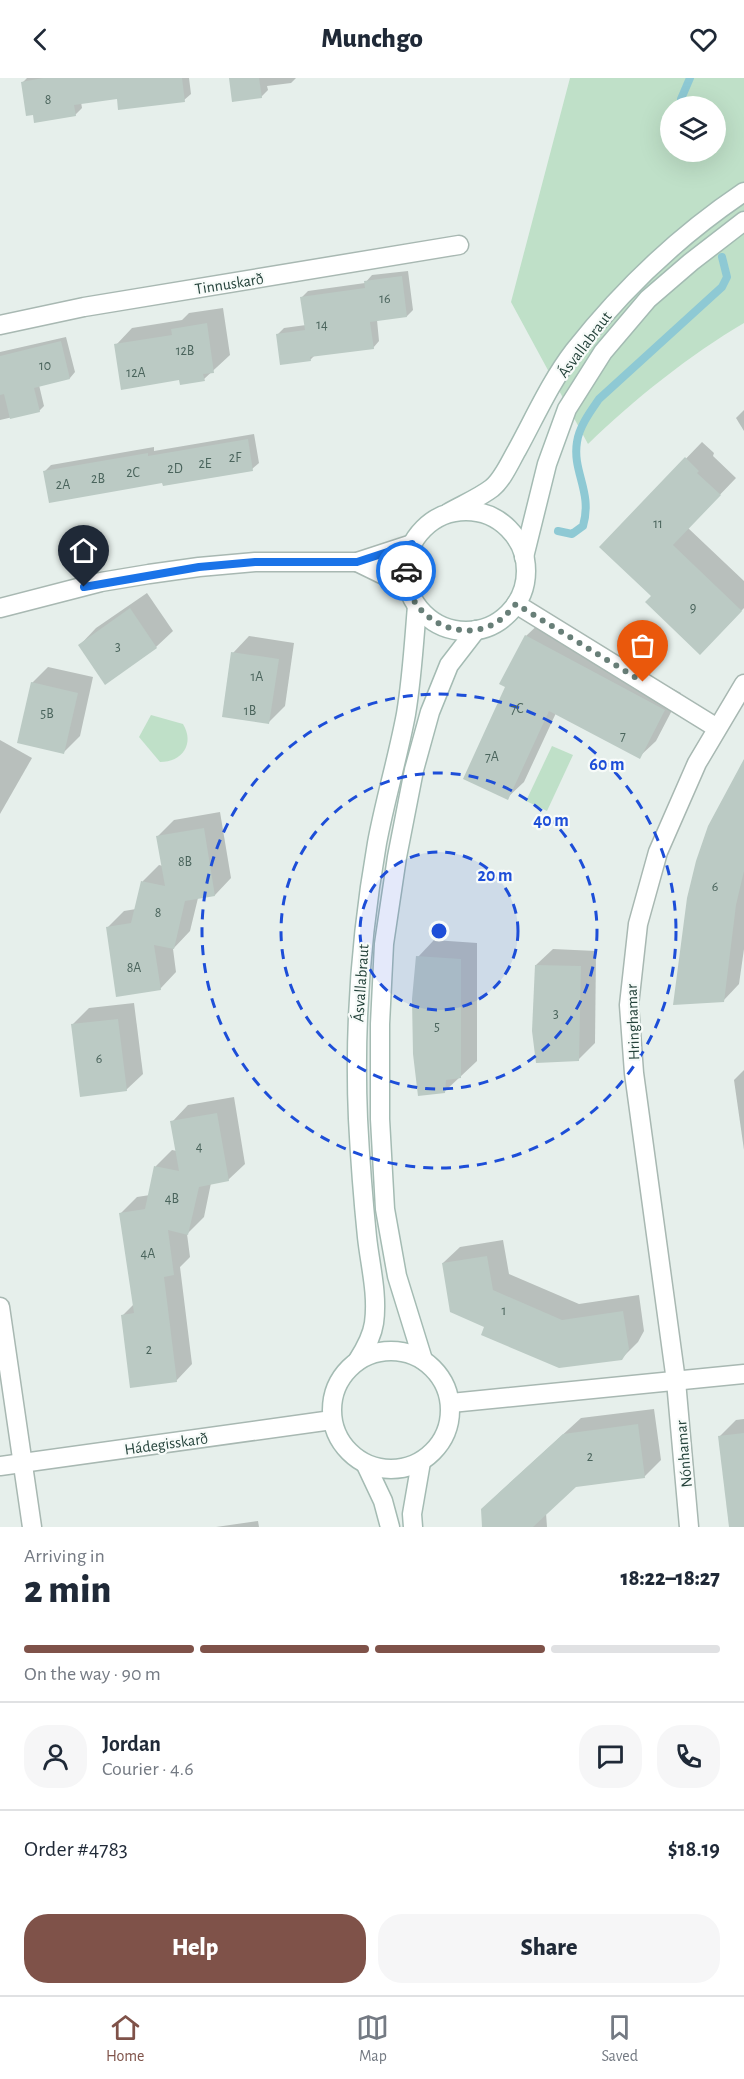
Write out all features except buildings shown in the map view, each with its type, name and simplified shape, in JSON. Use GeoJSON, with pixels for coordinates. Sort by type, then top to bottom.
{"type":"FeatureCollection","features":[{"type":"Feature","properties":{"kind":"main road","name":"Ásvallabraut"},"geometry":{"type":"LineString","coordinates":[[448,513],[493,487],[504,473],[541,404],[573,353],[618,300],[661,258],[716,211],[744,192]]}},
{"type":"Feature","properties":{"kind":"main road","name":"Ásvallabraut"},"geometry":{"type":"LineString","coordinates":[[524,557],[547,464],[567,410],[603,352],[648,300],[691,262],[744,221]]}},
{"type":"Feature","properties":{"kind":"main road","name":"Tinnuskarð"},"geometry":{"type":"LineString","coordinates":[[0,324],[84,307],[459,245]]}},
{"type":"Feature","properties":{"kind":"main road"},"geometry":{"type":"LineString","coordinates":[[357,562],[396,581],[428,618],[443,627],[459,631],[476,630],[492,625],[506,616],[516,604],[523,589],[526,573],[524,557],[518,542],[505,526],[488,515],[468,511],[448,513],[433,520],[412,544],[407,560],[406,576],[413,598]]}},
{"type":"Feature","properties":{"kind":"main road"},"geometry":{"type":"LineString","coordinates":[[0,608],[101,582],[199,567],[255,562],[357,562],[412,544]]}},
{"type":"Feature","properties":{"kind":"main road","name":"Ásvallabraut"},"geometry":{"type":"LineString","coordinates":[[358,1360],[367,1345],[374,1323],[374,1288],[367,1239],[359,1145],[356,1087],[357,1007],[365,923],[377,842],[405,717],[412,674],[413,598]]}},
{"type":"Feature","properties":{"kind":"main road"},"geometry":{"type":"LineString","coordinates":[[516,604],[717,728]]}},
{"type":"Feature","properties":{"kind":"main road","name":"Ásvallabraut"},"geometry":{"type":"LineString","coordinates":[[423,1360],[397,1275],[385,1209],[380,1119],[380,1024],[384,944],[399,846],[414,770],[430,712],[448,665],[476,630]]}},
{"type":"Feature","properties":{"kind":"main road","name":"Hringhamar"},"geometry":{"type":"LineString","coordinates":[[676,1381],[634,1073],[628,1005],[638,924],[658,852],[697,763],[744,684]]}},
{"type":"Feature","properties":{"kind":"main road"},"geometry":{"type":"LineString","coordinates":[[0,1306],[32,1527]]}},
{"type":"Feature","properties":{"kind":"main road"},"geometry":{"type":"LineString","coordinates":[[391,1350],[408,1353],[423,1360],[437,1371],[446,1386],[451,1403],[450,1420],[445,1437],[435,1451],[421,1462],[404,1469],[384,1470],[366,1465],[350,1454],[338,1438],[332,1420],[332,1402],[336,1386],[345,1372],[358,1360],[374,1353],[391,1350]]}},
{"type":"Feature","properties":{"kind":"main road"},"geometry":{"type":"LineString","coordinates":[[451,1403],[744,1374]]}},
{"type":"Feature","properties":{"kind":"main road","name":"Nónhamar"},"geometry":{"type":"LineString","coordinates":[[676,1381],[689,1527]]}},
{"type":"Feature","properties":{"kind":"main road","name":"Hádegisskarð"},"geometry":{"type":"LineString","coordinates":[[0,1466],[332,1420]]}},
{"type":"Feature","properties":{"kind":"main road"},"geometry":{"type":"LineString","coordinates":[[413,1527],[412,1514],[421,1462]]}},
{"type":"Feature","properties":{"kind":"main road"},"geometry":{"type":"LineString","coordinates":[[366,1465],[383,1501],[390,1527]]}},
{"type":"Feature","properties":{"kind":"green space"},"geometry":{"type":"Polygon","coordinates":[[[570,78],[744,78],[744,323],[663,379],[588,444],[511,302],[570,78]]]}},
{"type":"Feature","properties":{"kind":"green space"},"geometry":{"type":"Polygon","coordinates":[[[151,715],[183,724],[188,738],[187,745],[175,759],[160,762],[139,737],[151,715]]]}},
{"type":"Feature","properties":{"kind":"green space"},"geometry":{"type":"Polygon","coordinates":[[[552,746],[573,755],[547,811],[526,801],[552,746]]]}},
{"type":"Feature","properties":{"kind":"waterway"},"geometry":{"type":"LineString","coordinates":[[682,96],[690,78]]}},
{"type":"Feature","properties":{"kind":"waterway"},"geometry":{"type":"LineString","coordinates":[[558,531],[572,534],[583,526],[586,503],[576,453],[578,436],[585,420],[599,399],[722,287],[727,277],[722,257]]}},
{"type":"Feature","properties":{"kind":"way so far"},"geometry":{"type":"LineString","coordinates":[[406,571],[409,591],[417,606],[428,618],[443,627],[459,631],[476,630],[492,625],[506,616],[516,604],[643,682]]}},
{"type":"Feature","properties":{"kind":"route"},"geometry":{"type":"LineString","coordinates":[[84,587],[101,582],[199,567],[255,562],[357,562],[412,544],[406,571]]}}]}
